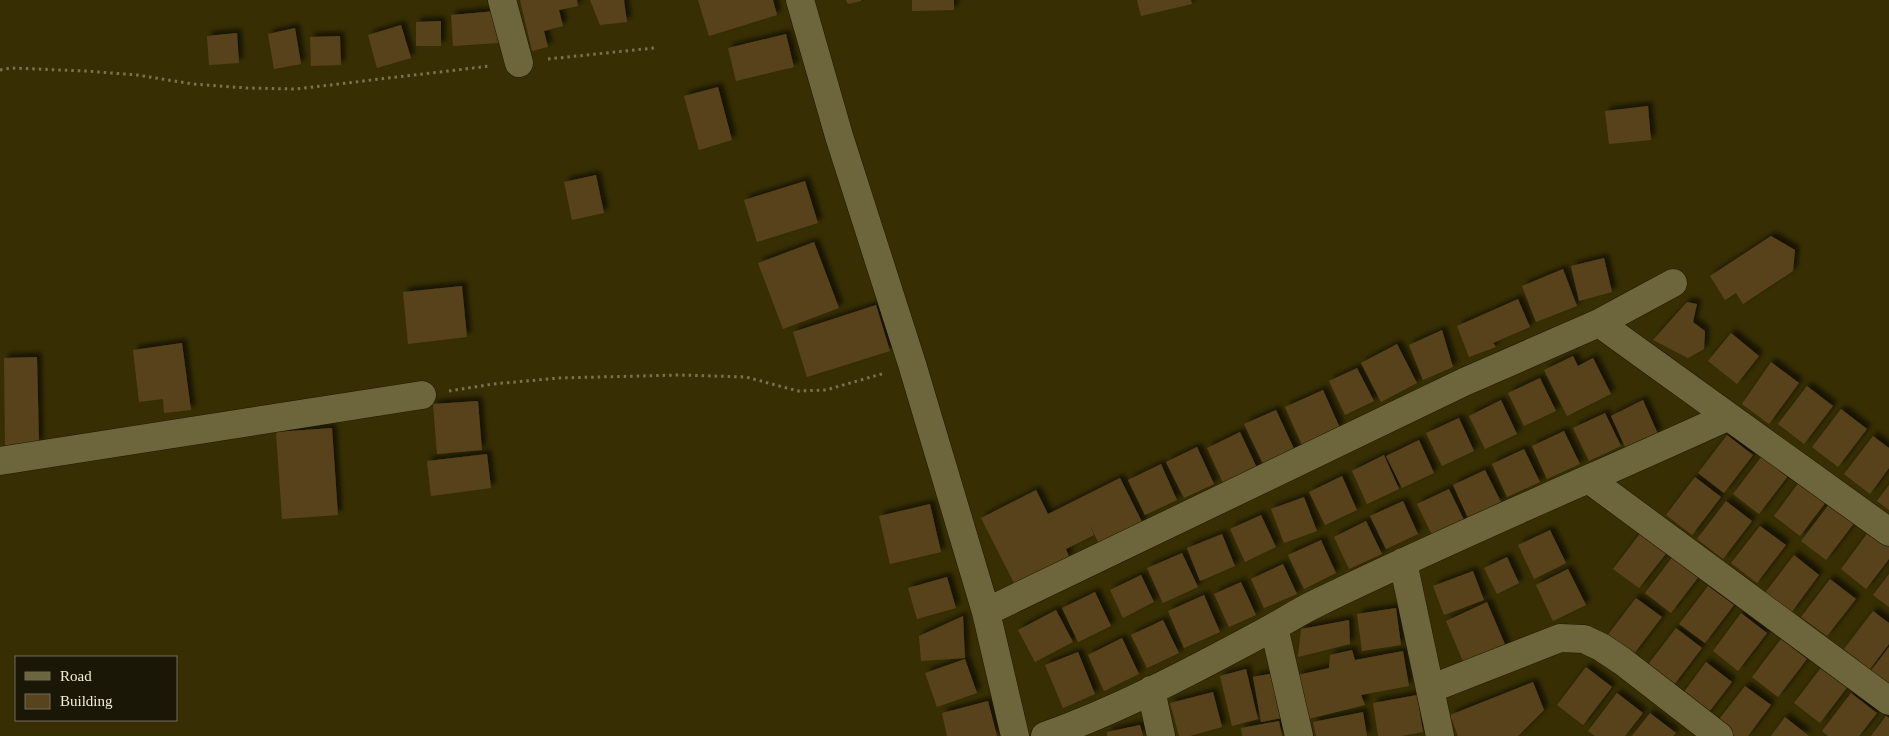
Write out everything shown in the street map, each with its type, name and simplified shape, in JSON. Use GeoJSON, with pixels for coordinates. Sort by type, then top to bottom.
{"type":"FeatureCollection","features":[{"type":"Feature","properties":{"kind":"street"},"geometry":{"type":"LineString","coordinates":[[502,0],[519,63]]}},
{"type":"Feature","properties":{"kind":"street"},"geometry":{"type":"LineString","coordinates":[[800,0],[839,136],[912,364],[986,612],[1015,736]]}},
{"type":"Feature","properties":{"kind":"street"},"geometry":{"type":"LineString","coordinates":[[986,612],[1464,382],[1599,323],[1673,283]]}},
{"type":"Feature","properties":{"kind":"street"},"geometry":{"type":"LineString","coordinates":[[1599,323],[1889,532]]}},
{"type":"Feature","properties":{"kind":"street"},"geometry":{"type":"LineString","coordinates":[[0,461],[422,395]]}},
{"type":"Feature","properties":{"kind":"street"},"geometry":{"type":"LineString","coordinates":[[1045,736],[1193,670],[1315,604],[1403,562],[1590,480],[1727,417]]}},
{"type":"Feature","properties":{"kind":"street"},"geometry":{"type":"LineString","coordinates":[[1590,480],[1889,700]]}},
{"type":"Feature","properties":{"kind":"street"},"geometry":{"type":"LineString","coordinates":[[1403,562],[1440,736]]}},
{"type":"Feature","properties":{"kind":"street"},"geometry":{"type":"LineString","coordinates":[[1274,627],[1299,736]]}},
{"type":"Feature","properties":{"kind":"street"},"geometry":{"type":"LineString","coordinates":[[1430,689],[1560,638],[1584,639],[1601,647],[1622,661],[1719,736]]}},
{"type":"Feature","properties":{"kind":"street"},"geometry":{"type":"LineString","coordinates":[[1151,690],[1161,736]]}},
{"type":"Feature","properties":{"kind":"path"},"geometry":{"type":"LineString","coordinates":[[0,70],[11,68],[86,70],[137,75],[193,84],[296,89],[654,48]]}},
{"type":"Feature","properties":{"kind":"path"},"geometry":{"type":"LineString","coordinates":[[422,395],[493,384],[559,378],[679,375],[746,377],[798,391],[826,390],[912,364]]}},
{"type":"Feature","properties":{"kind":"building"},"geometry":{"type":"Polygon","coordinates":[[[520,0],[577,0],[578,6],[559,10],[563,26],[544,31],[548,47],[532,51],[520,0]]]}},
{"type":"Feature","properties":{"kind":"building"},"geometry":{"type":"Polygon","coordinates":[[[590,0],[624,0],[627,22],[600,25],[590,0]]]}},
{"type":"Feature","properties":{"kind":"building"},"geometry":{"type":"Polygon","coordinates":[[[698,0],[773,0],[777,15],[709,36],[698,0]]]}},
{"type":"Feature","properties":{"kind":"building"},"geometry":{"type":"Polygon","coordinates":[[[846,0],[861,0],[861,1],[848,4],[846,0]]]}},
{"type":"Feature","properties":{"kind":"building"},"geometry":{"type":"Polygon","coordinates":[[[912,0],[954,0],[954,10],[912,11],[912,0]]]}},
{"type":"Feature","properties":{"kind":"building"},"geometry":{"type":"Polygon","coordinates":[[[1137,0],[1191,0],[1192,4],[1141,16],[1137,0]]]}},
{"type":"Feature","properties":{"kind":"building"},"geometry":{"type":"Polygon","coordinates":[[[496,11],[498,43],[453,46],[451,15],[496,11]]]}},
{"type":"Feature","properties":{"kind":"building"},"geometry":{"type":"Polygon","coordinates":[[[441,21],[441,46],[416,46],[416,22],[441,21]]]}},
{"type":"Feature","properties":{"kind":"building"},"geometry":{"type":"Polygon","coordinates":[[[401,25],[411,58],[377,68],[368,35],[401,25]]]}},
{"type":"Feature","properties":{"kind":"building"},"geometry":{"type":"Polygon","coordinates":[[[295,28],[301,64],[274,69],[268,34],[295,28]]]}},
{"type":"Feature","properties":{"kind":"building"},"geometry":{"type":"Polygon","coordinates":[[[237,33],[239,63],[209,65],[207,36],[237,33]]]}},
{"type":"Feature","properties":{"kind":"building"},"geometry":{"type":"Polygon","coordinates":[[[786,34],[794,67],[736,81],[728,48],[786,34]]]}},
{"type":"Feature","properties":{"kind":"building"},"geometry":{"type":"Polygon","coordinates":[[[340,36],[341,65],[311,66],[310,37],[340,36]]]}},
{"type":"Feature","properties":{"kind":"building"},"geometry":{"type":"Polygon","coordinates":[[[718,87],[732,140],[699,150],[684,96],[718,87]]]}},
{"type":"Feature","properties":{"kind":"building"},"geometry":{"type":"Polygon","coordinates":[[[1648,106],[1651,140],[1609,144],[1605,111],[1648,106]]]}},
{"type":"Feature","properties":{"kind":"building"},"geometry":{"type":"Polygon","coordinates":[[[596,175],[604,213],[572,220],[564,182],[596,175]]]}},
{"type":"Feature","properties":{"kind":"building"},"geometry":{"type":"Polygon","coordinates":[[[805,181],[818,223],[757,242],[744,200],[805,181]]]}},
{"type":"Feature","properties":{"kind":"building"},"geometry":{"type":"Polygon","coordinates":[[[1771,236],[1795,250],[1793,271],[1743,304],[1736,293],[1725,300],[1710,276],[1771,236]]]}},
{"type":"Feature","properties":{"kind":"building"},"geometry":{"type":"Polygon","coordinates":[[[814,242],[839,308],[783,329],[758,263],[814,242]]]}},
{"type":"Feature","properties":{"kind":"building"},"geometry":{"type":"Polygon","coordinates":[[[1604,258],[1612,292],[1579,301],[1571,266],[1604,258]]]}},
{"type":"Feature","properties":{"kind":"building"},"geometry":{"type":"Polygon","coordinates":[[[1563,269],[1577,306],[1536,322],[1522,286],[1563,269]]]}},
{"type":"Feature","properties":{"kind":"building"},"geometry":{"type":"Polygon","coordinates":[[[462,286],[467,337],[408,344],[403,292],[462,286]]]}},
{"type":"Feature","properties":{"kind":"building"},"geometry":{"type":"Polygon","coordinates":[[[1518,299],[1530,327],[1493,343],[1496,347],[1469,357],[1457,326],[1518,299]]]}},
{"type":"Feature","properties":{"kind":"building"},"geometry":{"type":"Polygon","coordinates":[[[1687,302],[1697,304],[1693,322],[1705,331],[1704,349],[1688,358],[1653,340],[1687,302]]]}},
{"type":"Feature","properties":{"kind":"building"},"geometry":{"type":"Polygon","coordinates":[[[876,305],[890,351],[807,377],[793,332],[876,305]]]}},
{"type":"Feature","properties":{"kind":"building"},"geometry":{"type":"Polygon","coordinates":[[[1442,330],[1453,367],[1423,380],[1409,345],[1442,330]]]}},
{"type":"Feature","properties":{"kind":"building"},"geometry":{"type":"Polygon","coordinates":[[[1731,333],[1759,356],[1737,384],[1708,361],[1731,333]]]}},
{"type":"Feature","properties":{"kind":"building"},"geometry":{"type":"Polygon","coordinates":[[[182,343],[191,410],[164,413],[163,399],[139,402],[133,350],[182,343]]]}},
{"type":"Feature","properties":{"kind":"building"},"geometry":{"type":"Polygon","coordinates":[[[1397,344],[1417,383],[1381,402],[1361,363],[1397,344]]]}},
{"type":"Feature","properties":{"kind":"building"},"geometry":{"type":"Polygon","coordinates":[[[1573,356],[1578,366],[1593,358],[1611,394],[1567,416],[1544,370],[1573,356]]]}},
{"type":"Feature","properties":{"kind":"building"},"geometry":{"type":"Polygon","coordinates":[[[37,357],[39,444],[5,445],[4,358],[37,357]]]}},
{"type":"Feature","properties":{"kind":"building"},"geometry":{"type":"Polygon","coordinates":[[[1771,362],[1799,383],[1769,424],[1742,404],[1771,362]]]}},
{"type":"Feature","properties":{"kind":"building"},"geometry":{"type":"Polygon","coordinates":[[[1357,368],[1374,401],[1345,415],[1329,381],[1357,368]]]}},
{"type":"Feature","properties":{"kind":"building"},"geometry":{"type":"Polygon","coordinates":[[[1540,378],[1556,411],[1524,426],[1508,393],[1540,378]]]}},
{"type":"Feature","properties":{"kind":"building"},"geometry":{"type":"Polygon","coordinates":[[[1807,386],[1833,406],[1804,444],[1778,424],[1807,386]]]}},
{"type":"Feature","properties":{"kind":"building"},"geometry":{"type":"Polygon","coordinates":[[[1323,390],[1340,428],[1302,445],[1285,407],[1323,390]]]}},
{"type":"Feature","properties":{"kind":"building"},"geometry":{"type":"Polygon","coordinates":[[[1501,400],[1517,434],[1485,449],[1469,416],[1501,400]]]}},
{"type":"Feature","properties":{"kind":"building"},"geometry":{"type":"Polygon","coordinates":[[[1643,400],[1658,434],[1626,449],[1611,416],[1643,400]]]}},
{"type":"Feature","properties":{"kind":"building"},"geometry":{"type":"Polygon","coordinates":[[[478,401],[482,450],[437,454],[433,404],[478,401]]]}},
{"type":"Feature","properties":{"kind":"building"},"geometry":{"type":"Polygon","coordinates":[[[1841,409],[1867,429],[1838,467],[1812,447],[1841,409]]]}},
{"type":"Feature","properties":{"kind":"building"},"geometry":{"type":"Polygon","coordinates":[[[1276,410],[1296,453],[1265,468],[1244,424],[1276,410]]]}},
{"type":"Feature","properties":{"kind":"building"},"geometry":{"type":"Polygon","coordinates":[[[1605,413],[1621,446],[1589,461],[1573,428],[1605,413]]]}},
{"type":"Feature","properties":{"kind":"building"},"geometry":{"type":"Polygon","coordinates":[[[1459,418],[1474,451],[1442,466],[1426,433],[1459,418]]]}},
{"type":"Feature","properties":{"kind":"building"},"geometry":{"type":"Polygon","coordinates":[[[332,428],[338,515],[282,519],[276,432],[332,428]]]}},
{"type":"Feature","properties":{"kind":"building"},"geometry":{"type":"Polygon","coordinates":[[[1564,431],[1580,464],[1547,479],[1532,446],[1564,431]]]}},
{"type":"Feature","properties":{"kind":"building"},"geometry":{"type":"Polygon","coordinates":[[[1240,432],[1258,470],[1224,485],[1207,448],[1240,432]]]}},
{"type":"Feature","properties":{"kind":"building"},"geometry":{"type":"Polygon","coordinates":[[[1727,435],[1753,455],[1724,493],[1698,473],[1727,435]]]}},
{"type":"Feature","properties":{"kind":"building"},"geometry":{"type":"Polygon","coordinates":[[[1873,436],[1889,448],[1889,468],[1870,494],[1844,474],[1873,436]]]}},
{"type":"Feature","properties":{"kind":"building"},"geometry":{"type":"Polygon","coordinates":[[[1419,440],[1434,473],[1402,488],[1386,456],[1419,440]]]}},
{"type":"Feature","properties":{"kind":"building"},"geometry":{"type":"Polygon","coordinates":[[[1197,447],[1214,484],[1184,498],[1166,462],[1197,447]]]}},
{"type":"Feature","properties":{"kind":"building"},"geometry":{"type":"Polygon","coordinates":[[[1524,449],[1540,482],[1507,497],[1492,464],[1524,449]]]}},
{"type":"Feature","properties":{"kind":"building"},"geometry":{"type":"Polygon","coordinates":[[[487,454],[491,488],[431,496],[427,461],[487,454]]]}},
{"type":"Feature","properties":{"kind":"building"},"geometry":{"type":"Polygon","coordinates":[[[1384,455],[1399,489],[1367,504],[1352,471],[1384,455]]]}},
{"type":"Feature","properties":{"kind":"building"},"geometry":{"type":"Polygon","coordinates":[[[1762,456],[1788,476],[1759,514],[1733,494],[1762,456]]]}},
{"type":"Feature","properties":{"kind":"building"},"geometry":{"type":"Polygon","coordinates":[[[1161,464],[1177,500],[1145,515],[1128,480],[1161,464]]]}},
{"type":"Feature","properties":{"kind":"building"},"geometry":{"type":"Polygon","coordinates":[[[1485,470],[1501,502],[1468,518],[1453,485],[1485,470]]]}},
{"type":"Feature","properties":{"kind":"building"},"geometry":{"type":"Polygon","coordinates":[[[1342,476],[1357,510],[1325,525],[1309,492],[1342,476]]]}},
{"type":"Feature","properties":{"kind":"building"},"geometry":{"type":"Polygon","coordinates":[[[1695,477],[1721,497],[1692,535],[1666,515],[1695,477]]]}},
{"type":"Feature","properties":{"kind":"building"},"geometry":{"type":"Polygon","coordinates":[[[1120,478],[1143,524],[1100,546],[1089,523],[1094,535],[1066,549],[1069,557],[1015,585],[981,518],[1036,490],[1048,514],[1120,478]]]}},
{"type":"Feature","properties":{"kind":"building"},"geometry":{"type":"Polygon","coordinates":[[[1802,478],[1829,498],[1800,536],[1774,516],[1802,478]]]}},
{"type":"Feature","properties":{"kind":"building"},"geometry":{"type":"Polygon","coordinates":[[[1889,485],[1889,510],[1877,501],[1889,485]]]}},
{"type":"Feature","properties":{"kind":"building"},"geometry":{"type":"Polygon","coordinates":[[[1449,489],[1465,522],[1433,537],[1417,504],[1449,489]]]}},
{"type":"Feature","properties":{"kind":"building"},"geometry":{"type":"Polygon","coordinates":[[[1304,497],[1317,531],[1284,543],[1271,509],[1304,497]]]}},
{"type":"Feature","properties":{"kind":"building"},"geometry":{"type":"Polygon","coordinates":[[[1403,501],[1418,534],[1386,549],[1370,516],[1403,501]]]}},
{"type":"Feature","properties":{"kind":"building"},"geometry":{"type":"Polygon","coordinates":[[[1726,501],[1752,521],[1723,559],[1697,539],[1726,501]]]}},
{"type":"Feature","properties":{"kind":"building"},"geometry":{"type":"Polygon","coordinates":[[[1830,503],[1855,522],[1826,560],[1801,541],[1830,503]]]}},
{"type":"Feature","properties":{"kind":"building"},"geometry":{"type":"Polygon","coordinates":[[[930,504],[941,552],[890,564],[879,516],[930,504]]]}},
{"type":"Feature","properties":{"kind":"building"},"geometry":{"type":"Polygon","coordinates":[[[1261,515],[1276,547],[1245,562],[1230,529],[1261,515]]]}},
{"type":"Feature","properties":{"kind":"building"},"geometry":{"type":"Polygon","coordinates":[[[1366,521],[1382,554],[1349,569],[1334,537],[1366,521]]]}},
{"type":"Feature","properties":{"kind":"building"},"geometry":{"type":"Polygon","coordinates":[[[1760,526],[1786,545],[1757,583],[1731,563],[1760,526]]]}},
{"type":"Feature","properties":{"kind":"building"},"geometry":{"type":"Polygon","coordinates":[[[1550,530],[1566,563],[1534,579],[1518,545],[1550,530]]]}},
{"type":"Feature","properties":{"kind":"building"},"geometry":{"type":"Polygon","coordinates":[[[1642,531],[1668,551],[1639,588],[1613,569],[1642,531]]]}},
{"type":"Feature","properties":{"kind":"building"},"geometry":{"type":"Polygon","coordinates":[[[1869,531],[1889,546],[1889,559],[1866,589],[1841,569],[1869,531]]]}},
{"type":"Feature","properties":{"kind":"building"},"geometry":{"type":"Polygon","coordinates":[[[1222,534],[1235,566],[1200,581],[1187,548],[1222,534]]]}},
{"type":"Feature","properties":{"kind":"building"},"geometry":{"type":"Polygon","coordinates":[[[1321,540],[1336,573],[1304,589],[1288,555],[1321,540]]]}},
{"type":"Feature","properties":{"kind":"building"},"geometry":{"type":"Polygon","coordinates":[[[1182,553],[1198,587],[1163,603],[1147,568],[1182,553]]]}},
{"type":"Feature","properties":{"kind":"building"},"geometry":{"type":"Polygon","coordinates":[[[1674,555],[1700,575],[1671,613],[1645,593],[1674,555]]]}},
{"type":"Feature","properties":{"kind":"building"},"geometry":{"type":"Polygon","coordinates":[[[1794,555],[1819,575],[1791,613],[1765,593],[1794,555]]]}},
{"type":"Feature","properties":{"kind":"building"},"geometry":{"type":"Polygon","coordinates":[[[1507,557],[1519,583],[1497,594],[1484,568],[1507,557]]]}},
{"type":"Feature","properties":{"kind":"building"},"geometry":{"type":"Polygon","coordinates":[[[1283,564],[1297,594],[1264,608],[1251,579],[1283,564]]]}},
{"type":"Feature","properties":{"kind":"building"},"geometry":{"type":"Polygon","coordinates":[[[1568,569],[1586,605],[1553,621],[1536,585],[1568,569]]]}},
{"type":"Feature","properties":{"kind":"building"},"geometry":{"type":"Polygon","coordinates":[[[1473,571],[1484,600],[1444,615],[1433,586],[1473,571]]]}},
{"type":"Feature","properties":{"kind":"building"},"geometry":{"type":"Polygon","coordinates":[[[1889,574],[1889,607],[1873,595],[1889,574]]]}},
{"type":"Feature","properties":{"kind":"building"},"geometry":{"type":"Polygon","coordinates":[[[1141,575],[1154,602],[1123,618],[1110,590],[1141,575]]]}},
{"type":"Feature","properties":{"kind":"building"},"geometry":{"type":"Polygon","coordinates":[[[947,577],[956,608],[917,619],[908,588],[947,577]]]}},
{"type":"Feature","properties":{"kind":"building"},"geometry":{"type":"Polygon","coordinates":[[[1830,579],[1856,599],[1827,636],[1801,617],[1830,579]]]}},
{"type":"Feature","properties":{"kind":"building"},"geometry":{"type":"Polygon","coordinates":[[[1241,582],[1256,615],[1229,627],[1214,594],[1241,582]]]}},
{"type":"Feature","properties":{"kind":"building"},"geometry":{"type":"Polygon","coordinates":[[[1708,586],[1734,605],[1705,643],[1679,624],[1708,586]]]}},
{"type":"Feature","properties":{"kind":"building"},"geometry":{"type":"Polygon","coordinates":[[[1095,592],[1111,626],[1078,642],[1062,608],[1095,592]]]}},
{"type":"Feature","properties":{"kind":"building"},"geometry":{"type":"Polygon","coordinates":[[[1204,595],[1220,632],[1184,648],[1168,611],[1204,595]]]}},
{"type":"Feature","properties":{"kind":"building"},"geometry":{"type":"Polygon","coordinates":[[[1636,598],[1662,617],[1633,655],[1607,636],[1636,598]]]}},
{"type":"Feature","properties":{"kind":"building"},"geometry":{"type":"Polygon","coordinates":[[[1487,602],[1507,649],[1465,666],[1446,621],[1487,602]]]}},
{"type":"Feature","properties":{"kind":"building"},"geometry":{"type":"Polygon","coordinates":[[[1396,608],[1401,645],[1362,651],[1357,614],[1396,608]]]}},
{"type":"Feature","properties":{"kind":"building"},"geometry":{"type":"Polygon","coordinates":[[[1056,610],[1073,642],[1035,662],[1018,630],[1056,610]]]}},
{"type":"Feature","properties":{"kind":"building"},"geometry":{"type":"Polygon","coordinates":[[[1873,611],[1889,623],[1889,644],[1870,669],[1844,649],[1873,611]]]}},
{"type":"Feature","properties":{"kind":"building"},"geometry":{"type":"Polygon","coordinates":[[[1741,613],[1767,633],[1738,671],[1713,651],[1741,613]]]}},
{"type":"Feature","properties":{"kind":"building"},"geometry":{"type":"Polygon","coordinates":[[[963,616],[965,658],[921,661],[919,636],[963,616]]]}},
{"type":"Feature","properties":{"kind":"building"},"geometry":{"type":"Polygon","coordinates":[[[1163,620],[1179,653],[1147,668],[1131,635],[1163,620]]]}},
{"type":"Feature","properties":{"kind":"building"},"geometry":{"type":"Polygon","coordinates":[[[1349,620],[1350,644],[1298,657],[1301,629],[1349,620]]]}},
{"type":"Feature","properties":{"kind":"building"},"geometry":{"type":"Polygon","coordinates":[[[1676,628],[1702,648],[1673,686],[1647,666],[1676,628]]]}},
{"type":"Feature","properties":{"kind":"building"},"geometry":{"type":"Polygon","coordinates":[[[1122,638],[1139,674],[1104,691],[1088,655],[1122,638]]]}},
{"type":"Feature","properties":{"kind":"building"},"geometry":{"type":"Polygon","coordinates":[[[1781,639],[1807,659],[1778,697],[1752,677],[1781,639]]]}},
{"type":"Feature","properties":{"kind":"building"},"geometry":{"type":"Polygon","coordinates":[[[1889,647],[1889,694],[1866,677],[1889,647]]]}},
{"type":"Feature","properties":{"kind":"building"},"geometry":{"type":"Polygon","coordinates":[[[1352,650],[1355,660],[1403,651],[1409,686],[1361,695],[1365,705],[1308,719],[1298,675],[1329,668],[1330,655],[1352,650]]]}},
{"type":"Feature","properties":{"kind":"building"},"geometry":{"type":"Polygon","coordinates":[[[1078,652],[1095,694],[1063,708],[1045,665],[1078,652]]]}},
{"type":"Feature","properties":{"kind":"building"},"geometry":{"type":"Polygon","coordinates":[[[965,659],[977,693],[937,707],[925,673],[965,659]]]}},
{"type":"Feature","properties":{"kind":"building"},"geometry":{"type":"Polygon","coordinates":[[[1706,662],[1732,682],[1703,720],[1678,700],[1706,662]]]}},
{"type":"Feature","properties":{"kind":"building"},"geometry":{"type":"Polygon","coordinates":[[[1823,665],[1849,685],[1820,723],[1794,703],[1823,665]]]}},
{"type":"Feature","properties":{"kind":"building"},"geometry":{"type":"Polygon","coordinates":[[[1586,667],[1612,687],[1583,725],[1557,705],[1586,667]]]}},
{"type":"Feature","properties":{"kind":"building"},"geometry":{"type":"Polygon","coordinates":[[[1246,669],[1258,719],[1232,726],[1220,676],[1246,669]]]}},
{"type":"Feature","properties":{"kind":"building"},"geometry":{"type":"Polygon","coordinates":[[[1280,672],[1287,717],[1261,722],[1253,677],[1280,672]]]}},
{"type":"Feature","properties":{"kind":"building"},"geometry":{"type":"Polygon","coordinates":[[[1533,682],[1544,710],[1518,736],[1458,736],[1450,715],[1533,682]]]}},
{"type":"Feature","properties":{"kind":"building"},"geometry":{"type":"Polygon","coordinates":[[[1745,686],[1771,705],[1748,736],[1733,736],[1716,723],[1745,686]]]}},
{"type":"Feature","properties":{"kind":"building"},"geometry":{"type":"Polygon","coordinates":[[[1213,692],[1222,727],[1190,736],[1179,736],[1170,703],[1213,692]]]}},
{"type":"Feature","properties":{"kind":"building"},"geometry":{"type":"Polygon","coordinates":[[[1617,693],[1643,713],[1625,736],[1595,736],[1588,731],[1617,693]]]}},
{"type":"Feature","properties":{"kind":"building"},"geometry":{"type":"Polygon","coordinates":[[[1851,693],[1877,713],[1859,736],[1828,736],[1822,731],[1851,693]]]}},
{"type":"Feature","properties":{"kind":"building"},"geometry":{"type":"Polygon","coordinates":[[[1417,695],[1423,732],[1401,736],[1378,736],[1373,703],[1417,695]]]}},
{"type":"Feature","properties":{"kind":"building"},"geometry":{"type":"Polygon","coordinates":[[[988,701],[997,736],[947,736],[942,713],[988,701]]]}},
{"type":"Feature","properties":{"kind":"building"},"geometry":{"type":"Polygon","coordinates":[[[1363,712],[1367,736],[1316,736],[1313,722],[1363,712]]]}},
{"type":"Feature","properties":{"kind":"building"},"geometry":{"type":"Polygon","coordinates":[[[1650,713],[1676,733],[1673,736],[1632,736],[1650,713]]]}},
{"type":"Feature","properties":{"kind":"building"},"geometry":{"type":"Polygon","coordinates":[[[1886,716],[1889,718],[1889,736],[1871,736],[1886,716]]]}},
{"type":"Feature","properties":{"kind":"building"},"geometry":{"type":"Polygon","coordinates":[[[1785,717],[1809,736],[1771,736],[1785,717]]]}},
{"type":"Feature","properties":{"kind":"building"},"geometry":{"type":"Polygon","coordinates":[[[1279,721],[1282,736],[1242,736],[1241,728],[1279,721]]]}},
{"type":"Feature","properties":{"kind":"building"},"geometry":{"type":"Polygon","coordinates":[[[1140,725],[1143,736],[1107,736],[1107,732],[1140,725]]]}}]}
